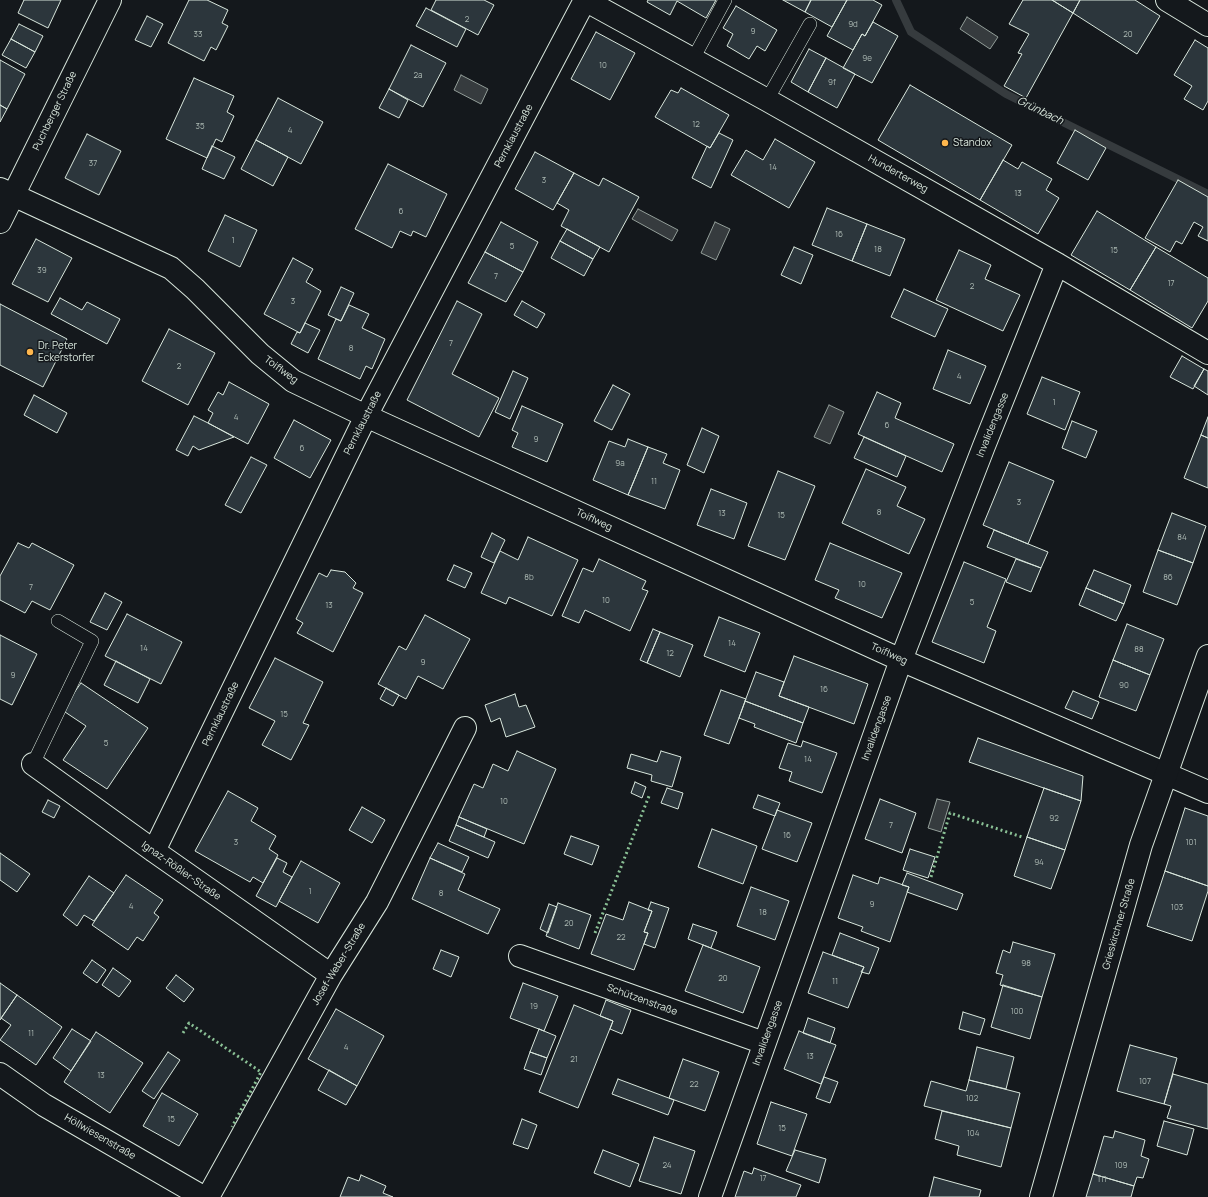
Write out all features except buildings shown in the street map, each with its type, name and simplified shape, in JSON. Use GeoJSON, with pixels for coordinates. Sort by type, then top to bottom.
{"type":"FeatureCollection","features":[{"type":"Feature","properties":{"kind":"street","name":"Puchberger Straße"},"geometry":{"type":"LineString","coordinates":[[0,222],[7,192],[110,0]]}},
{"type":"Feature","properties":{"kind":"street"},"geometry":{"type":"LineString","coordinates":[[1167,0],[1208,25]]}},
{"type":"Feature","properties":{"kind":"street","name":"Hunderterweg"},"geometry":{"type":"LineString","coordinates":[[594,2],[692,59],[1058,264],[1208,353]]}},
{"type":"Feature","properties":{"kind":"street","name":"Pernklaustraße"},"geometry":{"type":"LineString","coordinates":[[154,851],[366,416],[594,2]]}},
{"type":"Feature","properties":{"kind":"street","name":"Toiflweg"},"geometry":{"type":"LineString","coordinates":[[7,192],[170,268],[195,289],[260,354],[293,381],[366,416],[901,660],[1167,773],[1208,792]]}},
{"type":"Feature","properties":{"kind":"street","name":"Invalidengasse"},"geometry":{"type":"LineString","coordinates":[[710,1197],[901,660],[984,446],[1058,264]]}},
{"type":"Feature","properties":{"kind":"street","name":"Grieskirchner Straße"},"geometry":{"type":"LineString","coordinates":[[1041,1197],[1141,845],[1208,656]]}},
{"type":"Feature","properties":{"kind":"street","name":"Josef-Weber-Straße"},"geometry":{"type":"LineString","coordinates":[[208,1197],[331,975],[377,902],[465,728]]}},
{"type":"Feature","properties":{"kind":"street","name":"Ignaz-Rößler-Straße"},"geometry":{"type":"LineString","coordinates":[[33,764],[331,975]]}},
{"type":"Feature","properties":{"kind":"street","name":"Schützenstraße"},"geometry":{"type":"LineString","coordinates":[[520,956],[764,1043]]}},
{"type":"Feature","properties":{"kind":"street","name":"Höllwiesenstraße"},"geometry":{"type":"LineString","coordinates":[[0,1074],[44,1105],[203,1197]]}},
{"type":"Feature","properties":{"kind":"lane"},"geometry":{"type":"LineString","coordinates":[[692,59],[725,0]]}},
{"type":"Feature","properties":{"kind":"lane"},"geometry":{"type":"LineString","coordinates":[[767,100],[810,24]]}},
{"type":"Feature","properties":{"kind":"lane"},"geometry":{"type":"LineString","coordinates":[[33,764],[92,641],[58,621]]}},
{"type":"Feature","properties":{"kind":"shaded area"},"geometry":{"type":"Polygon","coordinates":[[[967,17],[998,37],[990,49],[960,29],[967,17]]]}},
{"type":"Feature","properties":{"kind":"shaded area"},"geometry":{"type":"Polygon","coordinates":[[[461,75],[488,89],[481,104],[454,90],[461,75]]]}},
{"type":"Feature","properties":{"kind":"shaded area"},"geometry":{"type":"Polygon","coordinates":[[[638,209],[678,230],[672,241],[632,219],[638,209]]]}},
{"type":"Feature","properties":{"kind":"shaded area"},"geometry":{"type":"Polygon","coordinates":[[[715,222],[730,229],[716,260],[701,253],[715,222]]]}},
{"type":"Feature","properties":{"kind":"shaded area"},"geometry":{"type":"Polygon","coordinates":[[[829,405],[844,412],[830,444],[814,437],[829,405]]]}},
{"type":"Feature","properties":{"kind":"shaded area"},"geometry":{"type":"Polygon","coordinates":[[[937,799],[950,802],[941,832],[928,828],[937,799]]]}},
{"type":"Feature","properties":{"kind":"waterway","name":"Grünbach"},"geometry":{"type":"LineString","coordinates":[[896,0],[911,32],[1006,94],[1208,194]]}},
{"type":"Feature","properties":{"kind":"hedge"},"geometry":{"type":"LineString","coordinates":[[595,933],[649,796]]}},
{"type":"Feature","properties":{"kind":"hedge"},"geometry":{"type":"LineString","coordinates":[[931,877],[950,813],[1022,837]]}},
{"type":"Feature","properties":{"kind":"hedge"},"geometry":{"type":"LineString","coordinates":[[183,1033],[189,1023],[261,1072],[232,1127]]}},
{"type":"Feature","properties":{"kind":"place","name":"Standox"},"geometry":{"type":"Point","coordinates":[945,143]}},
{"type":"Feature","properties":{"kind":"place","name":"Dr. Peter Eckerstorfer"},"geometry":{"type":"Point","coordinates":[30,352]}}]}
